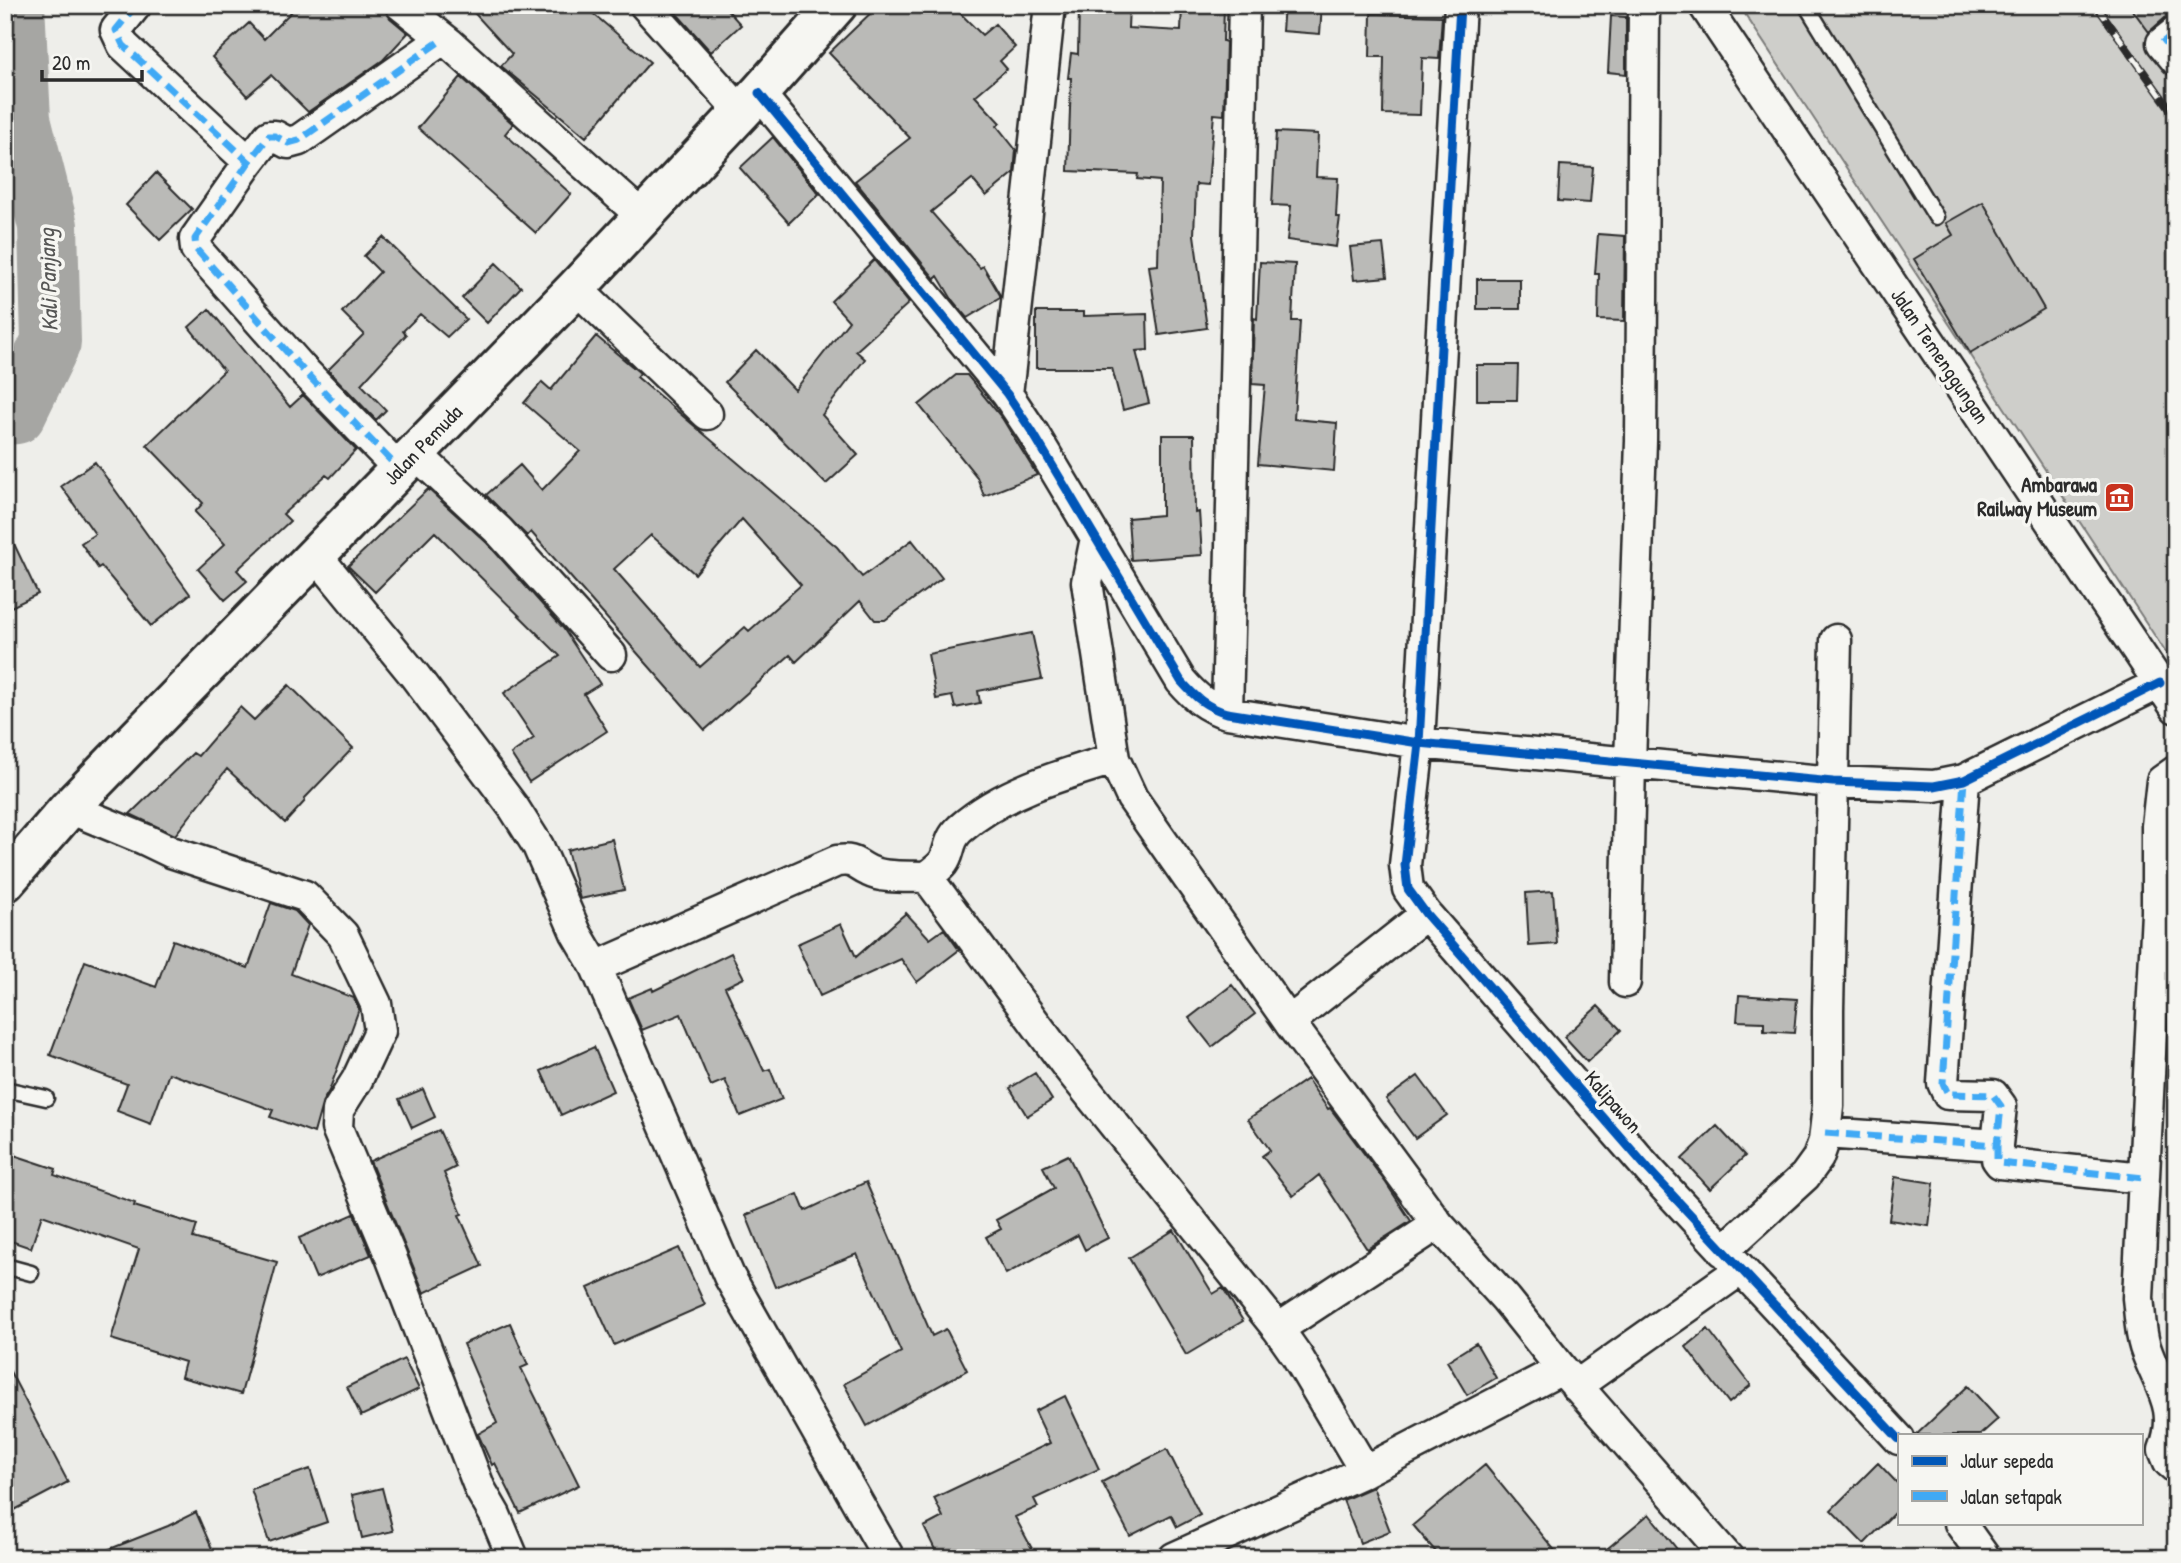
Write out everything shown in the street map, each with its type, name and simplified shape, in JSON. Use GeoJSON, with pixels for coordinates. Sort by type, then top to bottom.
{"type":"FeatureCollection","features":[{"type":"Feature","properties":{"kind":"main road","name":"Jalan Pemuda"},"geometry":{"type":"LineString","coordinates":[[5,882],[69,808],[576,288],[750,102],[833,7]]}},
{"type":"Feature","properties":{"kind":"street"},"geometry":{"type":"LineString","coordinates":[[136,5],[116,30],[123,45],[249,162]]}},
{"type":"Feature","properties":{"kind":"street"},"geometry":{"type":"LineString","coordinates":[[401,5],[642,216]]}},
{"type":"Feature","properties":{"kind":"street"},"geometry":{"type":"LineString","coordinates":[[645,5],[750,102],[1007,394],[1181,681],[1195,698],[1212,709],[1419,743],[1833,782],[1934,786],[1964,780],[2160,683]]}},
{"type":"Feature","properties":{"kind":"street"},"geometry":{"type":"LineString","coordinates":[[1007,394],[1050,5]]}},
{"type":"Feature","properties":{"kind":"street"},"geometry":{"type":"LineString","coordinates":[[1227,713],[1244,5]]}},
{"type":"Feature","properties":{"kind":"street","name":"Kalipawon"},"geometry":{"type":"LineString","coordinates":[[1460,5],[1419,743],[1405,865],[1408,889],[1426,914],[1649,1170],[1898,1439]]}},
{"type":"Feature","properties":{"kind":"street"},"geometry":{"type":"LineString","coordinates":[[1625,982],[1642,441],[1644,5]]}},
{"type":"Feature","properties":{"kind":"street","name":"Jalan Temenggungan"},"geometry":{"type":"LineString","coordinates":[[1704,5],[2176,708]]}},
{"type":"Feature","properties":{"kind":"street"},"geometry":{"type":"LineString","coordinates":[[2176,32],[2162,43],[2176,60]]}},
{"type":"Feature","properties":{"kind":"street"},"geometry":{"type":"LineString","coordinates":[[443,39],[299,140],[288,143],[269,135],[195,239],[196,249],[302,369],[407,461],[499,531],[611,655]]}},
{"type":"Feature","properties":{"kind":"street"},"geometry":{"type":"LineString","coordinates":[[576,288],[707,414]]}},
{"type":"Feature","properties":{"kind":"street"},"geometry":{"type":"LineString","coordinates":[[1096,538],[1087,582],[1114,759],[1132,798],[1289,1022],[1438,1224],[1506,1299],[1569,1377],[1728,1558]]}},
{"type":"Feature","properties":{"kind":"street"},"geometry":{"type":"LineString","coordinates":[[316,555],[415,676],[514,808],[537,846],[576,933],[596,967],[729,1276],[890,1558]]}},
{"type":"Feature","properties":{"kind":"street"},"geometry":{"type":"LineString","coordinates":[[1174,1558],[1569,1377],[1732,1261],[1818,1158],[1825,1133],[1828,1105],[1836,640]]}},
{"type":"Feature","properties":{"kind":"street"},"geometry":{"type":"LineString","coordinates":[[596,967],[837,860],[850,859],[868,871],[884,875],[927,877],[943,864],[948,845],[959,830],[993,806],[1052,779],[1114,759]]}},
{"type":"Feature","properties":{"kind":"street"},"geometry":{"type":"LineString","coordinates":[[2176,771],[2161,781],[2159,790],[2157,912],[2137,1298],[2144,1344],[2172,1413],[2171,1435],[2164,1450],[2169,1462],[2176,1468]]}},
{"type":"Feature","properties":{"kind":"street"},"geometry":{"type":"LineString","coordinates":[[1964,780],[1943,1083],[1948,1094],[1993,1095],[1999,1102],[2001,1107],[1997,1159],[2000,1163],[2143,1178]]}},
{"type":"Feature","properties":{"kind":"street"},"geometry":{"type":"LineString","coordinates":[[69,808],[171,852],[305,896],[343,935],[376,1004],[380,1031],[358,1080],[338,1110],[337,1128],[391,1257],[480,1489],[495,1515],[513,1558]]}},
{"type":"Feature","properties":{"kind":"street"},"geometry":{"type":"LineString","coordinates":[[927,877],[1067,1066],[1278,1329],[1365,1471]]}},
{"type":"Feature","properties":{"kind":"street"},"geometry":{"type":"LineString","coordinates":[[1289,1022],[1426,914]]}},
{"type":"Feature","properties":{"kind":"street"},"geometry":{"type":"LineString","coordinates":[[1825,1133],[1997,1145]]}},
{"type":"Feature","properties":{"kind":"street"},"geometry":{"type":"LineString","coordinates":[[1278,1329],[1438,1224]]}},
{"type":"Feature","properties":{"kind":"street"},"geometry":{"type":"LineString","coordinates":[[1961,1524],[1985,1558]]}},
{"type":"Feature","properties":{"kind":"lane"},"geometry":{"type":"LineString","coordinates":[[1806,5],[1936,217]]}},
{"type":"Feature","properties":{"kind":"lane"},"geometry":{"type":"LineString","coordinates":[[5,1089],[46,1098]]}},
{"type":"Feature","properties":{"kind":"lane"},"geometry":{"type":"LineString","coordinates":[[5,1266],[31,1273]]}},
{"type":"Feature","properties":{"kind":"shaded area","name":"Ambarawa Railway Museum"},"geometry":{"type":"Polygon","coordinates":[[[1739,5],[2176,5],[2176,23],[2146,46],[2176,85],[2176,668],[1739,5]]]}},
{"type":"Feature","properties":{"kind":"shaded area"},"geometry":{"type":"Polygon","coordinates":[[[1237,1535],[1249,1558],[1187,1558],[1237,1535]]]}},
{"type":"Feature","properties":{"kind":"building"},"geometry":{"type":"Polygon","coordinates":[[[298,5],[384,5],[390,18],[408,33],[383,60],[308,112],[271,75],[247,96],[212,57],[249,23],[264,39],[298,5]]]}},
{"type":"Feature","properties":{"kind":"building"},"geometry":{"type":"Polygon","coordinates":[[[467,5],[583,5],[650,62],[586,137],[501,66],[512,54],[467,5]]]}},
{"type":"Feature","properties":{"kind":"building"},"geometry":{"type":"Polygon","coordinates":[[[669,5],[723,5],[741,25],[711,52],[669,5]]]}},
{"type":"Feature","properties":{"kind":"building"},"geometry":{"type":"Polygon","coordinates":[[[879,5],[952,5],[982,35],[995,24],[1015,47],[1000,61],[1007,69],[975,96],[1000,123],[997,126],[1016,150],[1014,173],[986,196],[972,179],[931,212],[980,268],[983,266],[1000,295],[1000,298],[967,318],[938,276],[935,279],[855,181],[910,138],[829,53],[879,5]]]}},
{"type":"Feature","properties":{"kind":"building"},"geometry":{"type":"Polygon","coordinates":[[[1079,5],[1129,5],[1128,28],[1181,31],[1182,5],[1224,5],[1224,115],[1214,114],[1208,185],[1196,184],[1194,235],[1207,328],[1159,335],[1149,266],[1158,265],[1160,181],[1137,179],[1138,174],[1068,171],[1071,78],[1068,78],[1071,53],[1078,54],[1079,5]]]}},
{"type":"Feature","properties":{"kind":"building"},"geometry":{"type":"Polygon","coordinates":[[[1284,5],[1322,5],[1320,34],[1282,31],[1284,5]]]}},
{"type":"Feature","properties":{"kind":"building"},"geometry":{"type":"Polygon","coordinates":[[[2129,5],[2176,5],[2176,15],[2165,18],[2149,32],[2129,5]]]}},
{"type":"Feature","properties":{"kind":"building"},"geometry":{"type":"Polygon","coordinates":[[[1371,14],[1442,16],[1439,59],[1422,58],[1420,115],[1383,114],[1384,57],[1370,57],[1371,14]]]}},
{"type":"Feature","properties":{"kind":"building"},"geometry":{"type":"Polygon","coordinates":[[[1611,16],[1626,17],[1626,74],[1608,72],[1611,16]]]}},
{"type":"Feature","properties":{"kind":"building"},"geometry":{"type":"Polygon","coordinates":[[[461,77],[513,124],[505,134],[571,194],[536,233],[418,128],[461,77]]]}},
{"type":"Feature","properties":{"kind":"building"},"geometry":{"type":"Polygon","coordinates":[[[1276,132],[1318,134],[1316,177],[1338,178],[1336,217],[1340,217],[1336,247],[1287,240],[1291,206],[1272,205],[1276,132]]]}},
{"type":"Feature","properties":{"kind":"building"},"geometry":{"type":"Polygon","coordinates":[[[773,137],[819,194],[789,223],[740,168],[773,137]]]}},
{"type":"Feature","properties":{"kind":"building"},"geometry":{"type":"Polygon","coordinates":[[[1560,165],[1593,167],[1590,203],[1558,201],[1560,165]]]}},
{"type":"Feature","properties":{"kind":"building"},"geometry":{"type":"Polygon","coordinates":[[[156,173],[192,209],[160,240],[126,205],[156,173]]]}},
{"type":"Feature","properties":{"kind":"building"},"geometry":{"type":"Polygon","coordinates":[[[1983,202],[2044,309],[1970,353],[1914,259],[1953,235],[1946,223],[1983,202]]]}},
{"type":"Feature","properties":{"kind":"building"},"geometry":{"type":"Polygon","coordinates":[[[1598,234],[1625,236],[1624,321],[1598,320],[1599,274],[1595,274],[1598,234]]]}},
{"type":"Feature","properties":{"kind":"building"},"geometry":{"type":"Polygon","coordinates":[[[383,237],[466,319],[447,337],[420,314],[403,331],[406,335],[361,384],[386,410],[376,420],[328,370],[364,334],[342,312],[380,272],[364,256],[383,237]]]}},
{"type":"Feature","properties":{"kind":"building"},"geometry":{"type":"Polygon","coordinates":[[[1383,244],[1387,277],[1354,280],[1350,247],[1383,244]]]}},
{"type":"Feature","properties":{"kind":"building"},"geometry":{"type":"Polygon","coordinates":[[[874,260],[909,303],[856,351],[865,359],[822,415],[858,455],[826,484],[725,382],[756,350],[795,390],[849,321],[831,301],[874,260]]]}},
{"type":"Feature","properties":{"kind":"building"},"geometry":{"type":"Polygon","coordinates":[[[1260,262],[1295,264],[1292,321],[1300,321],[1294,419],[1337,423],[1334,471],[1258,464],[1265,385],[1252,384],[1254,318],[1257,319],[1260,262]]]}},
{"type":"Feature","properties":{"kind":"building"},"geometry":{"type":"Polygon","coordinates":[[[496,263],[521,287],[487,323],[462,298],[496,263]]]}},
{"type":"Feature","properties":{"kind":"building"},"geometry":{"type":"Polygon","coordinates":[[[1477,279],[1520,279],[1520,309],[1477,309],[1477,279]]]}},
{"type":"Feature","properties":{"kind":"building"},"geometry":{"type":"Polygon","coordinates":[[[209,309],[290,407],[303,395],[356,450],[330,478],[326,475],[283,514],[290,521],[237,570],[247,581],[225,600],[198,569],[225,544],[195,512],[203,503],[147,445],[224,371],[189,327],[209,309]]]}},
{"type":"Feature","properties":{"kind":"building"},"geometry":{"type":"Polygon","coordinates":[[[1036,312],[1084,312],[1084,316],[1147,314],[1148,350],[1136,351],[1149,403],[1123,410],[1112,368],[1036,368],[1036,312]]]}},
{"type":"Feature","properties":{"kind":"building"},"geometry":{"type":"Polygon","coordinates":[[[596,336],[640,373],[637,377],[837,547],[862,577],[912,540],[942,578],[885,620],[875,620],[860,601],[796,662],[790,655],[705,730],[531,532],[527,536],[486,495],[520,465],[542,490],[580,451],[524,403],[542,382],[551,390],[596,336]],[[742,519],[695,574],[651,535],[614,569],[700,667],[745,627],[749,631],[801,585],[742,519]]]}},
{"type":"Feature","properties":{"kind":"building"},"geometry":{"type":"Polygon","coordinates":[[[1477,365],[1518,365],[1517,400],[1477,400],[1477,365]]]}},
{"type":"Feature","properties":{"kind":"building"},"geometry":{"type":"Polygon","coordinates":[[[956,375],[967,375],[1002,418],[1037,475],[984,496],[977,477],[919,405],[956,375]]]}},
{"type":"Feature","properties":{"kind":"building"},"geometry":{"type":"Polygon","coordinates":[[[1162,435],[1194,435],[1195,513],[1199,512],[1202,555],[1131,560],[1128,518],[1162,515],[1162,435]]]}},
{"type":"Feature","properties":{"kind":"building"},"geometry":{"type":"Polygon","coordinates":[[[95,462],[190,594],[151,626],[101,566],[98,568],[81,543],[95,534],[61,486],[95,462]]]}},
{"type":"Feature","properties":{"kind":"building"},"geometry":{"type":"Polygon","coordinates":[[[428,489],[487,543],[563,628],[600,684],[584,694],[607,731],[529,782],[511,754],[534,738],[504,693],[560,656],[435,532],[375,592],[348,566],[428,489]]]}},
{"type":"Feature","properties":{"kind":"building"},"geometry":{"type":"Polygon","coordinates":[[[5,525],[38,594],[5,610],[5,525]]]}},
{"type":"Feature","properties":{"kind":"building"},"geometry":{"type":"Polygon","coordinates":[[[1032,633],[1042,679],[978,691],[980,703],[955,708],[952,696],[936,699],[928,654],[1032,633]]]}},
{"type":"Feature","properties":{"kind":"building"},"geometry":{"type":"Polygon","coordinates":[[[289,685],[353,748],[285,823],[227,769],[175,835],[130,814],[193,753],[198,756],[240,707],[254,720],[289,685]]]}},
{"type":"Feature","properties":{"kind":"building"},"geometry":{"type":"Polygon","coordinates":[[[612,839],[624,890],[580,899],[567,850],[612,839]]]}},
{"type":"Feature","properties":{"kind":"building"},"geometry":{"type":"Polygon","coordinates":[[[1553,891],[1557,944],[1529,946],[1526,893],[1553,891]]]}},
{"type":"Feature","properties":{"kind":"building"},"geometry":{"type":"Polygon","coordinates":[[[271,903],[295,911],[308,925],[291,974],[354,998],[359,1009],[323,1101],[314,1133],[270,1117],[273,1110],[169,1073],[151,1124],[117,1111],[127,1084],[50,1055],[85,961],[156,987],[173,940],[248,968],[271,903]]]}},
{"type":"Feature","properties":{"kind":"building"},"geometry":{"type":"Polygon","coordinates":[[[906,913],[930,939],[944,929],[959,950],[917,982],[901,959],[820,996],[797,944],[841,924],[856,957],[906,913]]]}},
{"type":"Feature","properties":{"kind":"building"},"geometry":{"type":"Polygon","coordinates":[[[731,953],[744,978],[725,987],[764,1071],[770,1069],[782,1099],[740,1116],[725,1080],[711,1086],[681,1014],[642,1030],[628,998],[652,988],[653,991],[731,953]]]}},
{"type":"Feature","properties":{"kind":"building"},"geometry":{"type":"Polygon","coordinates":[[[1232,985],[1255,1014],[1212,1047],[1189,1018],[1232,985]]]}},
{"type":"Feature","properties":{"kind":"building"},"geometry":{"type":"Polygon","coordinates":[[[1739,995],[1797,999],[1794,1033],[1764,1031],[1764,1022],[1737,1021],[1739,995]]]}},
{"type":"Feature","properties":{"kind":"building"},"geometry":{"type":"Polygon","coordinates":[[[1598,1006],[1621,1030],[1587,1062],[1564,1037],[1598,1006]]]}},
{"type":"Feature","properties":{"kind":"building"},"geometry":{"type":"Polygon","coordinates":[[[594,1047],[613,1091],[561,1115],[541,1071],[594,1047]]]}},
{"type":"Feature","properties":{"kind":"building"},"geometry":{"type":"Polygon","coordinates":[[[1035,1073],[1052,1100],[1027,1116],[1010,1088],[1035,1073]]]}},
{"type":"Feature","properties":{"kind":"building"},"geometry":{"type":"Polygon","coordinates":[[[1418,1076],[1447,1115],[1415,1138],[1386,1099],[1418,1076]]]}},
{"type":"Feature","properties":{"kind":"building"},"geometry":{"type":"Polygon","coordinates":[[[1307,1079],[1386,1183],[1411,1221],[1367,1249],[1319,1175],[1293,1196],[1262,1156],[1270,1150],[1248,1119],[1307,1079]]]}},
{"type":"Feature","properties":{"kind":"building"},"geometry":{"type":"Polygon","coordinates":[[[423,1089],[435,1117],[412,1128],[399,1099],[423,1089]]]}},
{"type":"Feature","properties":{"kind":"building"},"geometry":{"type":"Polygon","coordinates":[[[1717,1126],[1745,1156],[1710,1189],[1682,1159],[1717,1126]]]}},
{"type":"Feature","properties":{"kind":"building"},"geometry":{"type":"Polygon","coordinates":[[[439,1130],[456,1167],[444,1173],[482,1266],[424,1293],[370,1161],[439,1130]]]}},
{"type":"Feature","properties":{"kind":"building"},"geometry":{"type":"Polygon","coordinates":[[[5,1152],[56,1169],[54,1175],[135,1203],[134,1206],[197,1225],[193,1238],[277,1262],[241,1394],[181,1377],[185,1362],[111,1339],[139,1249],[42,1215],[31,1248],[5,1239],[5,1152]]]}},
{"type":"Feature","properties":{"kind":"building"},"geometry":{"type":"Polygon","coordinates":[[[1068,1155],[1108,1238],[1085,1250],[1078,1235],[1006,1274],[986,1237],[1001,1229],[996,1220],[1054,1188],[1043,1167],[1068,1155]]]}},
{"type":"Feature","properties":{"kind":"building"},"geometry":{"type":"Polygon","coordinates":[[[1895,1177],[1934,1183],[1929,1226],[1889,1220],[1895,1177]]]}},
{"type":"Feature","properties":{"kind":"building"},"geometry":{"type":"Polygon","coordinates":[[[866,1182],[932,1336],[946,1329],[967,1370],[867,1426],[844,1384],[901,1352],[857,1254],[775,1287],[746,1215],[798,1194],[805,1211],[866,1182]]]}},
{"type":"Feature","properties":{"kind":"building"},"geometry":{"type":"Polygon","coordinates":[[[354,1214],[371,1255],[316,1278],[299,1238],[354,1214]]]}},
{"type":"Feature","properties":{"kind":"building"},"geometry":{"type":"Polygon","coordinates":[[[1174,1230],[1213,1294],[1223,1288],[1243,1321],[1186,1355],[1129,1258],[1174,1230]]]}},
{"type":"Feature","properties":{"kind":"building"},"geometry":{"type":"Polygon","coordinates":[[[679,1248],[705,1305],[614,1345],[588,1288],[679,1248]]]}},
{"type":"Feature","properties":{"kind":"building"},"geometry":{"type":"Polygon","coordinates":[[[510,1323],[528,1365],[521,1368],[579,1485],[520,1513],[495,1463],[492,1465],[478,1434],[497,1423],[463,1344],[510,1323]]]}},
{"type":"Feature","properties":{"kind":"building"},"geometry":{"type":"Polygon","coordinates":[[[1708,1329],[1751,1385],[1729,1403],[1686,1347],[1708,1329]]]}},
{"type":"Feature","properties":{"kind":"building"},"geometry":{"type":"Polygon","coordinates":[[[1476,1343],[1496,1378],[1467,1395],[1447,1361],[1476,1343]]]}},
{"type":"Feature","properties":{"kind":"building"},"geometry":{"type":"Polygon","coordinates":[[[404,1359],[419,1389],[361,1416],[347,1387],[404,1359]]]}},
{"type":"Feature","properties":{"kind":"building"},"geometry":{"type":"Polygon","coordinates":[[[5,1362],[68,1482],[5,1515],[5,1362]]]}},
{"type":"Feature","properties":{"kind":"building"},"geometry":{"type":"Polygon","coordinates":[[[1968,1386],[1998,1419],[1981,1434],[1917,1434],[1968,1386]]]}},
{"type":"Feature","properties":{"kind":"building"},"geometry":{"type":"Polygon","coordinates":[[[1065,1396],[1099,1469],[1034,1499],[1038,1507],[1015,1517],[1037,1558],[939,1558],[924,1527],[943,1517],[934,1498],[1050,1443],[1035,1411],[1065,1396]]]}},
{"type":"Feature","properties":{"kind":"building"},"geometry":{"type":"Polygon","coordinates":[[[1167,1449],[1200,1515],[1177,1527],[1171,1515],[1130,1536],[1102,1482],[1167,1449]]]}},
{"type":"Feature","properties":{"kind":"building"},"geometry":{"type":"Polygon","coordinates":[[[1878,1463],[1898,1484],[1898,1509],[1864,1544],[1831,1510],[1878,1463]]]}},
{"type":"Feature","properties":{"kind":"building"},"geometry":{"type":"Polygon","coordinates":[[[1485,1465],[1561,1558],[1441,1558],[1413,1525],[1485,1465]]]}},
{"type":"Feature","properties":{"kind":"building"},"geometry":{"type":"Polygon","coordinates":[[[310,1469],[327,1522],[269,1542],[251,1489],[310,1469]]]}},
{"type":"Feature","properties":{"kind":"building"},"geometry":{"type":"Polygon","coordinates":[[[1373,1487],[1390,1531],[1360,1543],[1343,1500],[1373,1487]]]}},
{"type":"Feature","properties":{"kind":"building"},"geometry":{"type":"Polygon","coordinates":[[[382,1488],[393,1531],[362,1538],[352,1495],[382,1488]]]}},
{"type":"Feature","properties":{"kind":"building"},"geometry":{"type":"Polygon","coordinates":[[[196,1512],[216,1558],[92,1558],[92,1556],[196,1512]]]}},
{"type":"Feature","properties":{"kind":"building"},"geometry":{"type":"Polygon","coordinates":[[[1649,1514],[1684,1558],[1596,1558],[1649,1514]]]}},
{"type":"Feature","properties":{"kind":"waterway","name":"Kali Panjang"},"geometry":{"type":"LineString","coordinates":[[5,415],[16,414],[51,342],[48,226],[21,119],[15,5]]}},
{"type":"Feature","properties":{"kind":"railway"},"geometry":{"type":"LineString","coordinates":[[2096,5],[2176,117]]}},
{"type":"Feature","properties":{"kind":"marked path"},"geometry":{"type":"LineString","coordinates":[[136,5],[116,30],[123,45],[249,162],[269,136],[288,143],[299,140],[443,39]]}},
{"type":"Feature","properties":{"kind":"marked path"},"geometry":{"type":"LineString","coordinates":[[2162,43],[2176,32]]}},
{"type":"Feature","properties":{"kind":"marked path"},"geometry":{"type":"LineString","coordinates":[[249,162],[195,239],[196,249],[302,369],[399,469]]}},
{"type":"Feature","properties":{"kind":"marked path"},"geometry":{"type":"LineString","coordinates":[[1825,1133],[1997,1145],[2001,1106],[1993,1095],[1948,1094],[1943,1083],[1964,780]]}},
{"type":"Feature","properties":{"kind":"marked path"},"geometry":{"type":"LineString","coordinates":[[1997,1145],[1997,1159],[2000,1163],[2143,1178]]}},
{"type":"Feature","properties":{"kind":"cycle path"},"geometry":{"type":"LineString","coordinates":[[1460,5],[1419,743],[1405,865],[1408,889],[1426,914],[1649,1170],[1898,1438]]}},
{"type":"Feature","properties":{"kind":"cycle path"},"geometry":{"type":"LineString","coordinates":[[759,93],[1007,394],[1181,681],[1201,701],[1220,711],[1419,743],[1833,782],[1934,786],[1964,780],[2160,683]]}},
{"type":"Feature","properties":{"kind":"place","name":"Ambarawa Railway Museum"},"geometry":{"type":"Point","coordinates":[2120,497]}}]}
